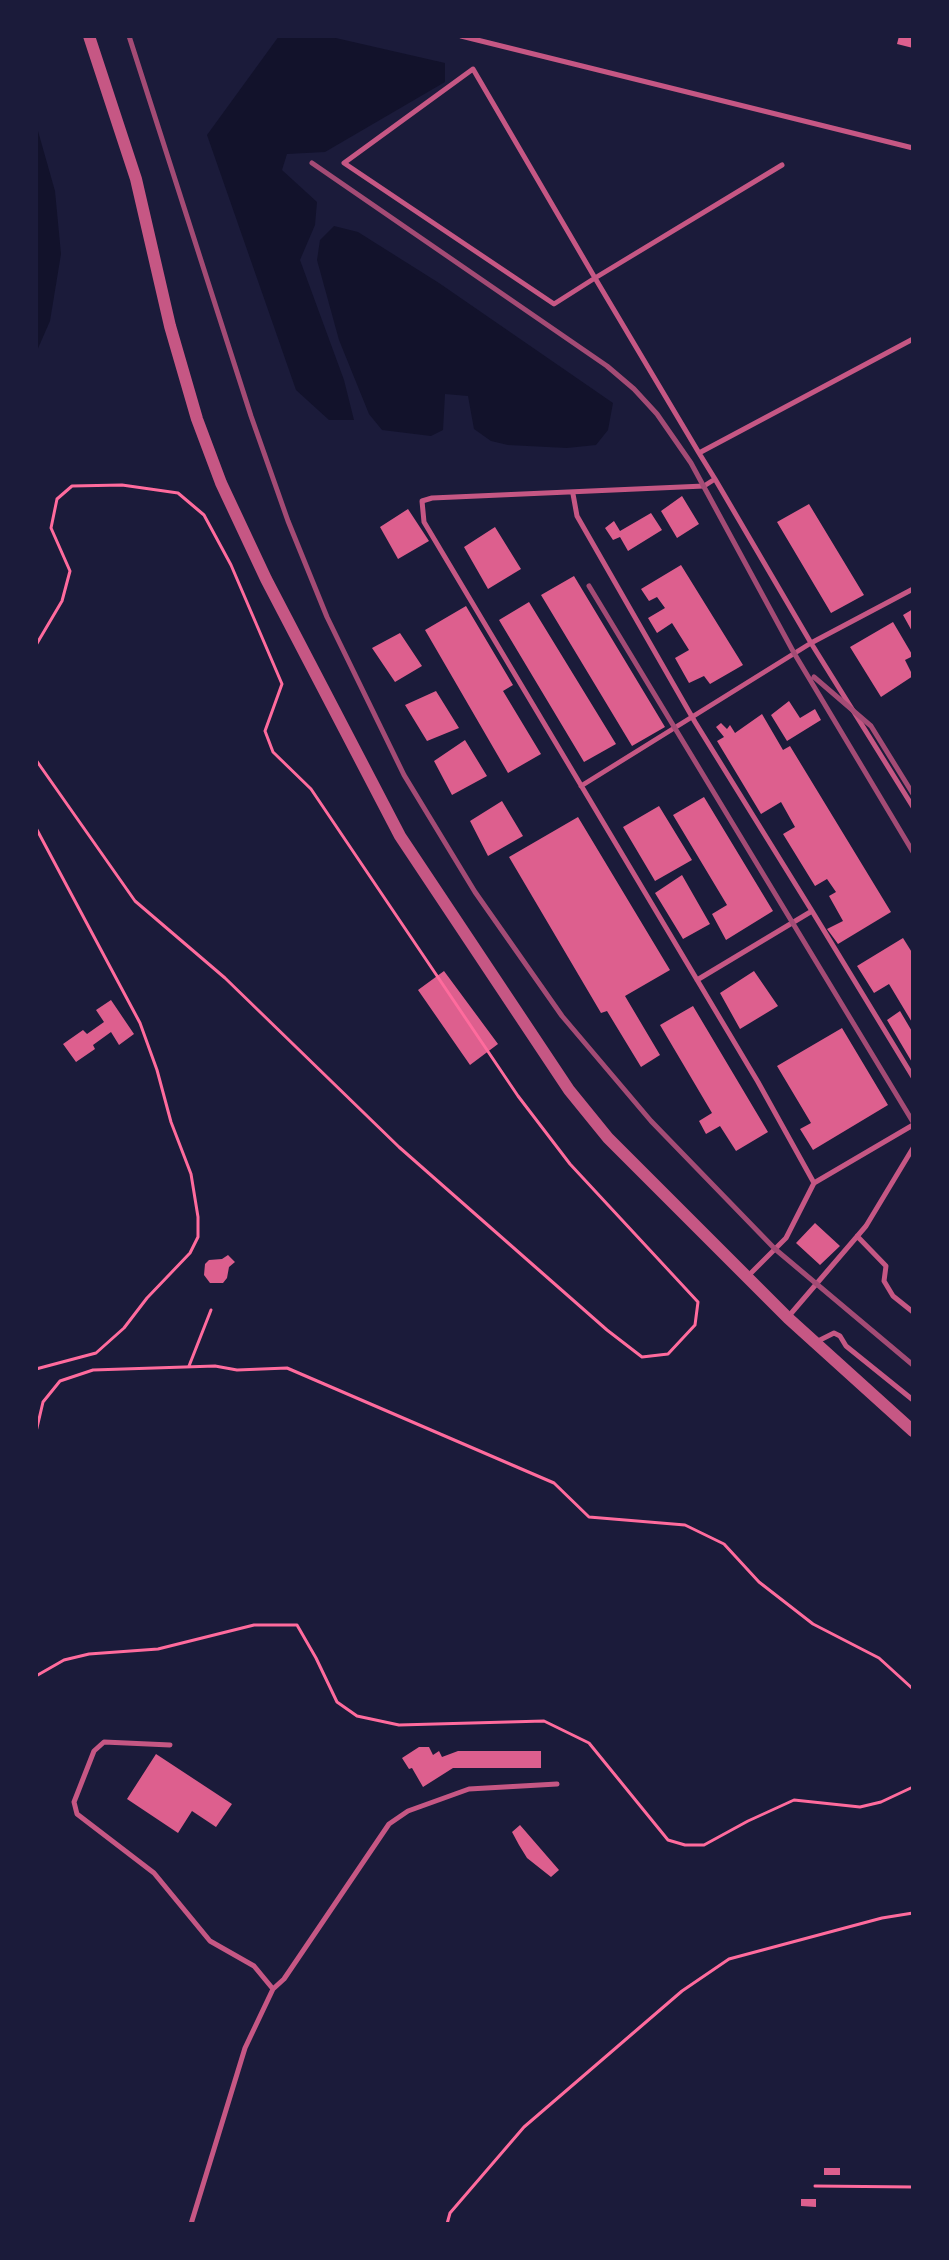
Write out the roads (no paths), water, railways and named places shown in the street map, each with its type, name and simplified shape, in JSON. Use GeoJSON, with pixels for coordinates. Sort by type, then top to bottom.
{"type":"FeatureCollection","features":[{"type":"Feature","properties":{"kind":"street"},"geometry":{"type":"LineString","coordinates":[[89,36],[136,179],[170,326],[202,432],[234,511],[331,708],[400,836],[569,1090],[608,1138],[814,1343],[913,1431]]}},
{"type":"Feature","properties":{"kind":"lane"},"geometry":{"type":"LineString","coordinates":[[461,36],[913,148]]}},
{"type":"Feature","properties":{"kind":"lane"},"geometry":{"type":"LineString","coordinates":[[782,165],[595,278],[554,304],[344,163],[473,69],[595,278],[811,643],[913,807]]}},
{"type":"Feature","properties":{"kind":"lane"},"geometry":{"type":"LineString","coordinates":[[699,453],[913,339]]}},
{"type":"Feature","properties":{"kind":"lane"},"geometry":{"type":"LineString","coordinates":[[715,479],[704,486],[432,498],[422,501],[424,522],[814,1183]]}},
{"type":"Feature","properties":{"kind":"lane"},"geometry":{"type":"LineString","coordinates":[[573,494],[577,516],[692,717],[913,1077]]}},
{"type":"Feature","properties":{"kind":"lane"},"geometry":{"type":"LineString","coordinates":[[581,786],[811,643],[913,589]]}},
{"type":"Feature","properties":{"kind":"lane"},"geometry":{"type":"LineString","coordinates":[[697,980],[812,911]]}},
{"type":"Feature","properties":{"kind":"lane"},"geometry":{"type":"LineString","coordinates":[[747,1278],[786,1238],[814,1183],[913,1125]]}},
{"type":"Feature","properties":{"kind":"lane"},"geometry":{"type":"LineString","coordinates":[[788,1318],[857,1236],[913,1148]]}},
{"type":"Feature","properties":{"kind":"lane"},"geometry":{"type":"LineString","coordinates":[[857,1236],[886,1266],[884,1281],[893,1296],[913,1312]]}},
{"type":"Feature","properties":{"kind":"lane"},"geometry":{"type":"LineString","coordinates":[[814,1343],[834,1333],[840,1336],[846,1346],[913,1400]]}},
{"type":"Feature","properties":{"kind":"lane"},"geometry":{"type":"LineString","coordinates":[[170,1745],[104,1742],[94,1751],[74,1802],[77,1814],[154,1873],[210,1941],[254,1966],[273,1989]]}},
{"type":"Feature","properties":{"kind":"lane"},"geometry":{"type":"LineString","coordinates":[[191,2224],[245,2048],[273,1989],[284,1979],[389,1824],[408,1811],[469,1789],[557,1784]]}},
{"type":"Feature","properties":{"kind":"railway"},"geometry":{"type":"LineString","coordinates":[[129,36],[251,416],[288,521],[327,617],[404,775],[475,892],[562,1016],[651,1121],[775,1249],[913,1365]]}},
{"type":"Feature","properties":{"kind":"railway"},"geometry":{"type":"LineString","coordinates":[[312,163],[607,366],[657,414],[691,463],[794,653],[913,852]]}},
{"type":"Feature","properties":{"kind":"railway"},"geometry":{"type":"LineString","coordinates":[[589,586],[913,1122]]}},
{"type":"Feature","properties":{"kind":"railway"},"geometry":{"type":"LineString","coordinates":[[814,677],[871,726],[913,794]]}}]}
